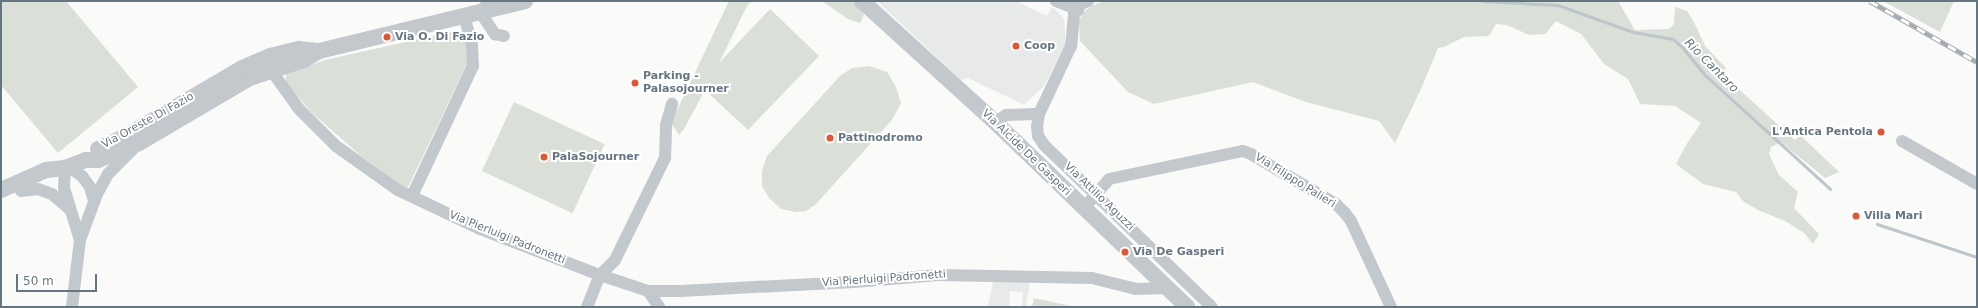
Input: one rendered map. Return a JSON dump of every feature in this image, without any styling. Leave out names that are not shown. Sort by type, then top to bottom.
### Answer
[{"type":"street","name":"Via Oreste Di Fazio","points":[[86,160],[98,160],[139,142],[250,78],[304,60],[319,51],[464,16],[485,6],[525,1]]},
{"type":"street","name":"Via Alcide De Gasperi","points":[[862,1],[995,122],[1177,298]]},
{"type":"street","points":[[1056,1],[1078,10]]},
{"type":"street","points":[[995,122],[1006,115],[1039,114],[1070,46],[1074,14],[1081,4],[1088,1]]},
{"type":"street","points":[[485,6],[495,34],[504,36]]},
{"type":"street","points":[[412,196],[473,66],[472,45],[464,16]]},
{"type":"street","name":"Via Oreste Di Fazio","points":[[86,160],[92,152],[130,134],[242,68],[270,56],[300,49],[319,51]]},
{"type":"street","name":"Via Pierluigi Padronetti","points":[[271,70],[299,109],[336,146],[398,190],[480,229],[600,275],[648,291],[680,291],[846,282],[939,274],[1092,278],[1177,298],[1208,307]]},
{"type":"street","points":[[587,307],[600,275],[615,260],[665,158],[666,125],[672,104]]},
{"type":"street","name":"Via Attilio Aguzzi","points":[[1039,114],[1037,126],[1038,136],[1044,145],[1096,193],[1212,307]]},
{"type":"street","points":[[1902,141],[1977,184]]},
{"type":"street","points":[[72,307],[80,240],[94,201],[108,174],[139,142]]},
{"type":"street","name":"Via Filippo Palieri","points":[[1084,208],[1109,178],[1243,151],[1252,154],[1336,204],[1345,213],[1351,221],[1391,307]]},
{"type":"street","points":[[1,190],[46,170],[67,167],[86,160]]},
{"type":"street","points":[[67,167],[82,176],[90,187],[94,201]]},
{"type":"street","points":[[1,200],[51,179],[67,167]]},
{"type":"street","points":[[67,167],[64,188],[80,240]]},
{"type":"street","points":[[21,191],[38,190],[52,194],[59,198],[70,211]]},
{"type":"street","points":[[648,291],[659,307]]},
{"type":"shaded area","points":[[1,1],[66,1],[138,87],[58,153],[1,85]]},
{"type":"shaded area","points":[[729,1],[751,1],[746,8],[719,63],[770,9],[819,56],[748,130],[705,90],[684,129],[679,135],[671,123]]},
{"type":"shaded area","points":[[822,1],[852,1],[860,7],[864,15],[860,23],[848,19]]},
{"type":"shaded area","points":[[877,1],[1016,1],[1047,16],[1052,7],[1064,18],[1066,43],[1044,86],[1024,105],[968,78],[961,80]]},
{"type":"shaded area","points":[[1104,1],[1618,1],[1635,30],[1669,29],[1674,24],[1675,7],[1687,11],[1705,46],[1726,68],[1723,75],[1795,140],[1800,135],[1839,172],[1825,178],[1781,142],[1771,147],[1769,154],[1779,175],[1798,192],[1794,208],[1819,234],[1813,244],[1804,233],[1785,221],[1758,210],[1744,202],[1736,192],[1703,184],[1676,164],[1686,145],[1701,123],[1675,106],[1640,104],[1628,79],[1604,64],[1581,34],[1556,21],[1545,34],[1529,35],[1507,25],[1496,24],[1489,36],[1464,37],[1444,47],[1438,48],[1421,89],[1395,143],[1379,121],[1306,102],[1253,82],[1154,104],[1128,92],[1080,41],[1079,21],[1082,14],[1091,6]]},
{"type":"shaded area","points":[[1883,1],[1954,1],[1940,32]]},
{"type":"shaded area","points":[[459,30],[466,43],[467,64],[408,187],[400,185],[360,155],[310,111],[286,82],[286,74],[325,60]]},
{"type":"shaded area","name":"Pattinodromo","points":[[869,66],[887,72],[896,87],[901,103],[892,120],[815,205],[806,211],[796,212],[781,209],[769,198],[762,186],[762,171],[767,156],[840,76],[852,68]]},
{"type":"shaded area","name":"PalaSojourner","points":[[514,102],[605,144],[573,213],[482,171]]},
{"type":"shaded area","points":[[993,281],[1030,281],[1026,307],[1022,307],[1023,292],[1010,291],[1009,307],[988,307]]},
{"type":"shaded area","points":[[1034,298],[1075,307],[1032,307]]},
{"type":"waterway","name":"Rio Cantaro","points":[[1482,1],[1558,5],[1633,32],[1673,39],[1683,48],[1706,76],[1830,189]]},
{"type":"waterway","name":"Rio Cantaro","points":[[1877,224],[1977,257]]},
{"type":"railway","points":[[1870,1],[1977,62]]},
{"type":"place","name":"Via O. Di Fazio","points":[[387,37]]},
{"type":"place","name":"Coop","points":[[1016,46]]},
{"type":"place","name":"Parking - Palasojourner","points":[[635,83]]},
{"type":"place","name":"L'Antica Pentola","points":[[1881,132]]},
{"type":"place","name":"Pattinodromo","points":[[830,138]]},
{"type":"place","name":"PalaSojourner","points":[[544,157]]},
{"type":"place","name":"Villa Mari","points":[[1856,216]]},
{"type":"place","name":"Via De Gasperi","points":[[1125,252]]}]
